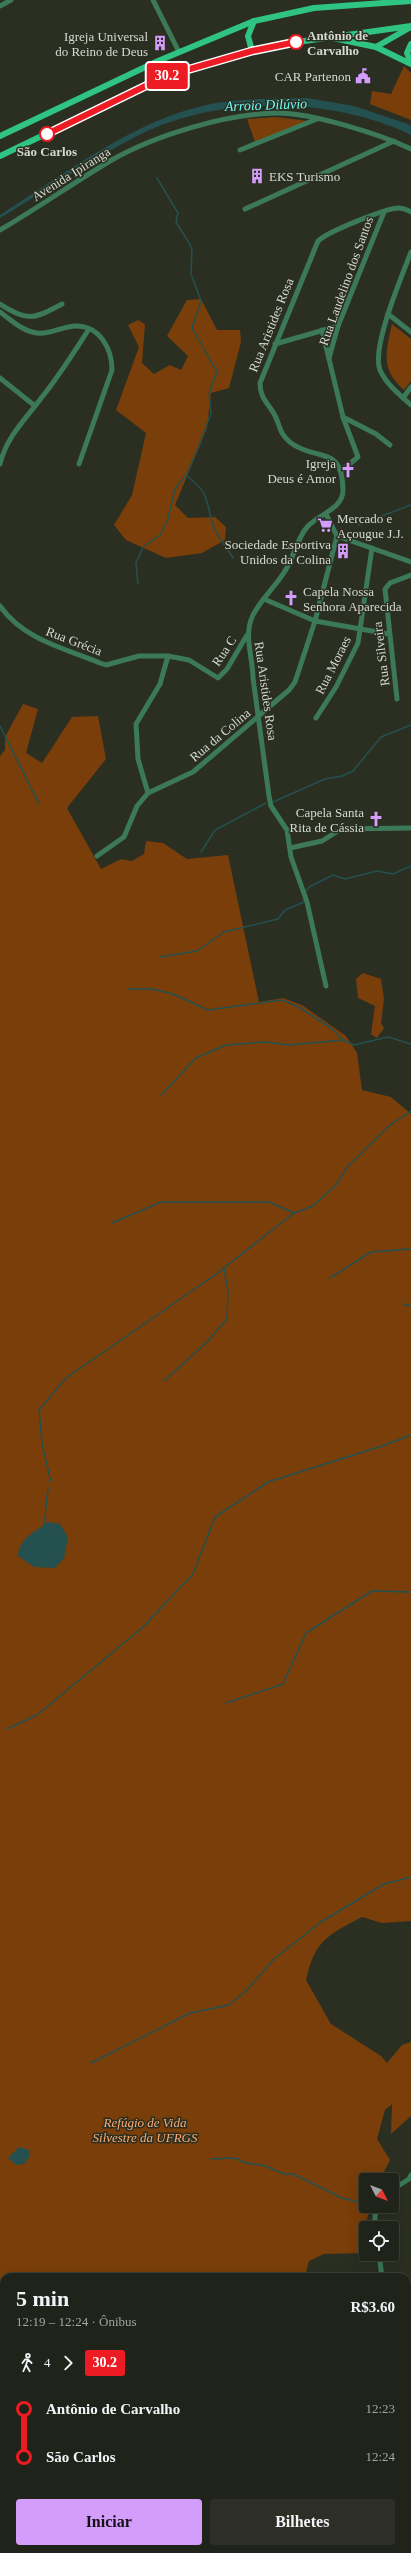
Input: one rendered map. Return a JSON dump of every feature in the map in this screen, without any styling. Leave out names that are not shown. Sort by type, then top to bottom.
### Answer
[{"type":"main road","points":[[0,136],[179,52],[254,20],[314,8],[410,2]]},
{"type":"main road","points":[[252,51],[248,36],[254,20]]},
{"type":"main road","points":[[0,156],[166,76],[252,51],[327,37],[411,26]]},
{"type":"main road","points":[[376,47],[411,26]]},
{"type":"main road","points":[[327,37],[376,47],[411,63]]},
{"type":"main road","points":[[411,44],[407,53],[411,63]]},
{"type":"street","points":[[0,6],[11,0]]},
{"type":"street","points":[[153,0],[179,52]]},
{"type":"street","name":"Avenida Ipiranga","points":[[0,230],[48,203],[111,161],[176,132],[245,116],[278,113],[317,119],[394,141],[411,149]]},
{"type":"street","points":[[240,150],[317,119]]},
{"type":"street","points":[[245,209],[394,141]]},
{"type":"street","name":"Rua Aristides Rosa","points":[[326,986],[307,902],[290,848],[287,830],[271,806],[268,796],[253,661],[247,635],[252,615],[286,570],[300,537],[310,524],[326,514],[338,503],[343,492],[341,471],[337,462],[328,456],[292,444],[278,430],[274,413],[260,395],[262,374],[318,240],[327,234],[384,212],[400,208],[411,212]]},
{"type":"street","name":"Rua Laudelino dos Santos","points":[[330,358],[338,326],[384,212]]},
{"type":"street","points":[[411,252],[388,314],[379,356],[379,367],[388,381],[411,405]]},
{"type":"street","points":[[0,304],[16,314],[38,317],[62,304]]},
{"type":"street","points":[[0,312],[22,329],[36,333],[51,333],[76,326],[89,329],[107,343],[112,358],[112,370],[79,464]]},
{"type":"street","points":[[388,314],[411,332]]},
{"type":"street","points":[[275,344],[338,326]]},
{"type":"street","points":[[0,464],[2,455],[16,428],[35,406],[89,329]]},
{"type":"street","name":"Rua Laudelino dos Santos","points":[[322,330],[330,358],[343,417],[358,457],[341,471]]},
{"type":"street","points":[[0,378],[35,406]]},
{"type":"street","points":[[403,398],[411,387]]},
{"type":"street","points":[[343,417],[376,434],[390,445]]},
{"type":"street","points":[[326,514],[337,536],[411,562]]},
{"type":"street","name":"Rua da Colina","points":[[97,856],[124,837],[137,806],[148,793],[193,772],[289,690],[295,682],[315,621],[337,536]]},
{"type":"street","name":"Rua Moraes","points":[[316,718],[336,687],[358,643],[362,629],[372,548]]},
{"type":"street","name":"Rua Silveira","points":[[397,699],[385,589],[390,583],[411,575]]},
{"type":"street","points":[[264,599],[315,621],[389,634]]},
{"type":"street","name":"Rua Grécia","points":[[0,606],[9,619],[29,634],[106,665],[138,656],[168,656],[189,660],[218,678]]},
{"type":"street","name":"Rua C","points":[[218,678],[227,669],[247,635]]},
{"type":"street","points":[[148,793],[138,759],[136,724],[160,684],[168,656]]},
{"type":"street","points":[[290,848],[322,841],[341,830],[411,828]]},
{"type":"street","points":[[399,2184],[411,2175]]},
{"type":"street","points":[[380,2261],[381,2273]]},
{"type":"green space","points":[[404,66],[411,73],[411,120],[370,104],[372,91],[391,94]]},
{"type":"green space","points":[[276,117],[308,121],[255,142],[247,119]]},
{"type":"green space","points":[[201,299],[217,330],[240,330],[241,342],[229,388],[211,393],[207,428],[175,505],[188,518],[215,517],[226,527],[225,540],[202,553],[166,558],[126,540],[114,525],[132,495],[146,433],[116,410],[139,347],[128,325],[138,320],[145,324],[142,363],[154,374],[170,365],[181,370],[188,356],[167,336],[187,300]]},
{"type":"green space","points":[[392,324],[411,339],[411,381],[404,390],[391,375],[388,367],[387,352]]},
{"type":"green space","name":"Refúgio de Vida Silvestre da UFRGS","points":[[23,704],[38,709],[26,753],[42,763],[72,717],[98,716],[106,759],[67,808],[101,869],[121,859],[132,861],[144,854],[146,841],[163,843],[187,859],[228,855],[259,1002],[283,998],[302,1005],[346,1036],[357,1053],[362,1090],[391,1097],[411,1114],[411,1921],[382,1923],[362,1917],[340,1929],[325,1940],[319,1947],[314,1956],[306,1980],[331,2024],[381,2056],[387,2063],[402,2045],[411,2042],[411,2116],[391,2134],[392,2104],[385,2110],[377,2139],[390,2160],[384,2173],[359,2173],[359,2213],[369,2213],[366,2221],[359,2221],[359,2253],[324,2254],[309,2261],[306,2273],[0,2273],[0,756],[5,750],[5,737]]},
{"type":"green space","points":[[363,973],[381,979],[384,999],[381,1023],[384,1028],[377,1038],[371,1034],[375,1006],[358,998],[356,979]]},
{"type":"water","name":"Arroio Dilúvio","points":[[307,98],[354,106],[405,123],[411,126],[411,135],[379,122],[345,113],[309,107],[273,106],[237,108],[201,113],[167,123],[135,137],[84,166],[0,218],[0,215],[110,144],[170,116],[200,106],[232,101]]},
{"type":"water","points":[[48,1522],[60,1524],[68,1537],[64,1558],[55,1568],[34,1567],[18,1556],[19,1550],[21,1544],[28,1536]]},
{"type":"water","points":[[19,2147],[29,2150],[30,2156],[24,2164],[16,2165],[8,2158]]},
{"type":"waterway","points":[[138,584],[136,563],[143,547],[160,535],[167,522],[175,489],[186,475],[199,446],[211,413],[209,393],[217,372],[192,328],[201,301],[191,274],[192,248],[176,222],[178,213],[157,178]]},
{"type":"waterway","points":[[186,475],[194,481],[206,497],[213,525],[233,558]]},
{"type":"waterway","points":[[358,525],[411,505]]},
{"type":"waterway","points":[[273,802],[325,779],[342,776],[353,771],[381,737],[411,725]]},
{"type":"waterway","points":[[0,726],[39,804]]},
{"type":"waterway","points":[[201,852],[215,830],[266,803]]},
{"type":"waterway","points":[[305,892],[309,887],[333,875],[345,879],[377,871],[393,874],[411,866]]},
{"type":"waterway","points":[[160,957],[197,951],[224,932],[278,919],[285,910],[304,902],[304,900]]},
{"type":"waterway","points":[[128,989],[152,989],[173,994],[208,1010],[282,1000],[299,1007],[331,1028],[343,1040],[354,1045],[388,1037],[411,1044]]},
{"type":"waterway","points":[[161,1095],[196,1058],[226,1045],[265,1042],[289,1045],[343,1040]]},
{"type":"waterway","points":[[51,1482],[42,1444],[39,1410],[66,1378],[215,1275],[294,1213],[313,1206],[336,1185],[348,1166],[390,1125],[411,1111]]},
{"type":"waterway","points":[[112,1223],[161,1202],[269,1202],[294,1213]]},
{"type":"waterway","points":[[330,1278],[371,1252],[411,1249]]},
{"type":"waterway","points":[[164,1381],[206,1343],[227,1319],[228,1291],[224,1268]]},
{"type":"waterway","points":[[403,1304],[411,1306]]},
{"type":"waterway","points":[[7,1729],[37,1715],[142,1628],[193,1574],[215,1517],[268,1482],[382,1446],[411,1435]]},
{"type":"waterway","points":[[44,1527],[48,1488]]},
{"type":"waterway","points":[[226,1703],[283,1684],[306,1633],[372,1591],[411,1592]]},
{"type":"waterway","points":[[91,2063],[190,2013],[229,2005],[246,1991],[275,1958],[321,1922],[384,1884],[411,1877]]},
{"type":"waterway","points":[[211,2159],[234,2158],[246,2163],[263,2165],[284,2174],[293,2174],[342,2198],[359,2202]]},
{"type":"bus line","name":"30.2","points":[[47,134],[166,76],[252,51],[296,42]]},
{"type":"place","name":"Antônio de Carvalho","points":[[296,42]]},
{"type":"place","name":"Igreja Universal do Reino de Deus","points":[[160,43]]},
{"type":"place","name":"CAR Partenon","points":[[363,76]]},
{"type":"place","name":"São Carlos","points":[[47,134]]},
{"type":"place","name":"EKS Turismo","points":[[257,176]]},
{"type":"place","name":"Igreja Deus é Amor","points":[[348,470]]},
{"type":"place","name":"Mercado e Açougue J.J.","points":[[325,525]]},
{"type":"place","name":"Sociedade Esportiva Unidos da Colina","points":[[343,551]]},
{"type":"place","name":"Capela Nossa Senhora Aparecida","points":[[291,598]]},
{"type":"place","name":"Capela Santa Rita de Cássia","points":[[376,819]]}]
